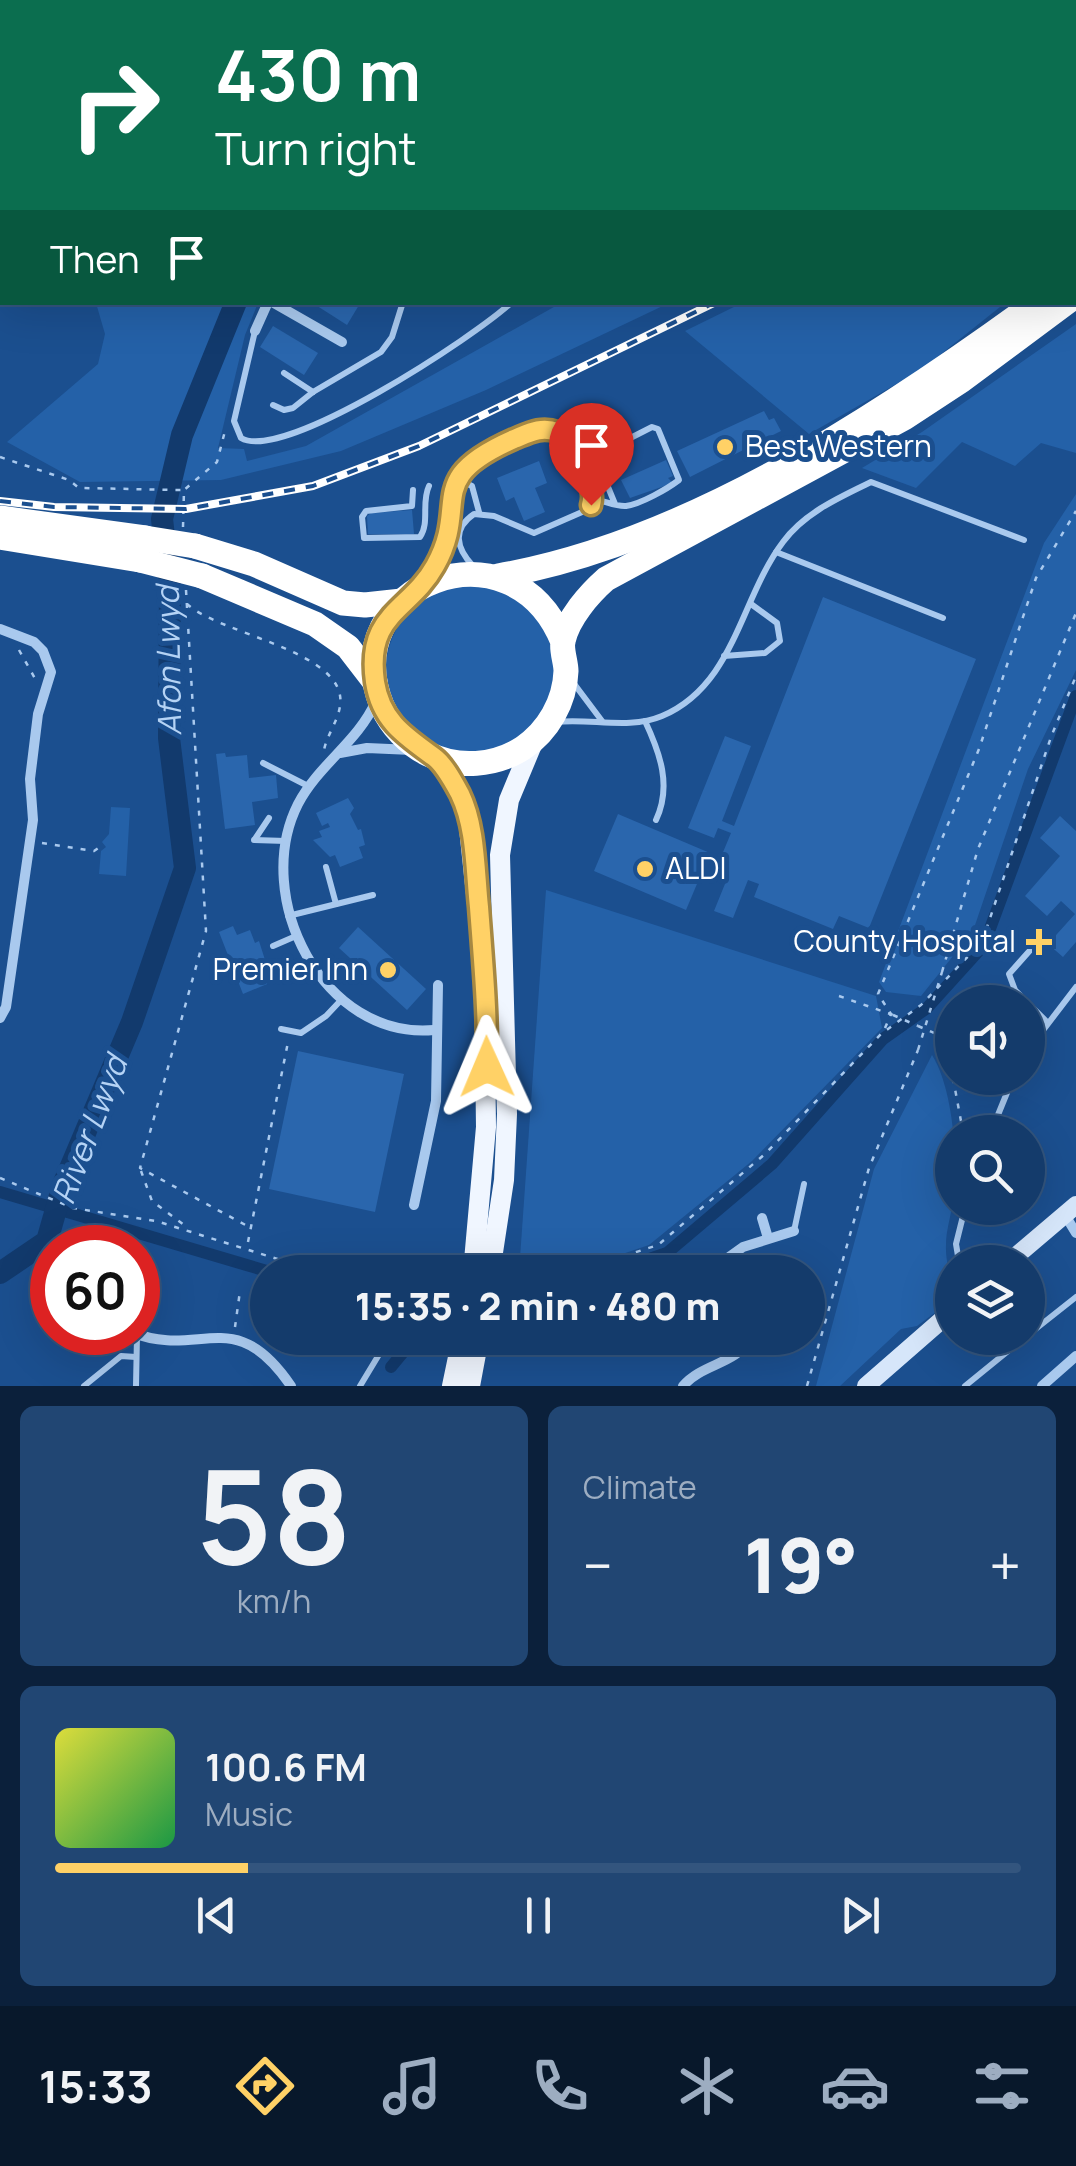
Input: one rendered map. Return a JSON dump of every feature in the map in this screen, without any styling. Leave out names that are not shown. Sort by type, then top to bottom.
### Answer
[{"type":"highway","points":[[0,537],[142,549],[189,538],[344,603],[366,605],[411,594],[455,574],[490,575],[603,552],[709,504],[892,402],[1034,305]]},
{"type":"highway","points":[[562,642],[579,609],[606,579],[904,418],[1063,305]]},
{"type":"highway","points":[[0,518],[142,549],[194,581],[315,624],[348,647],[377,689],[394,727],[428,754],[452,762],[504,758],[542,731],[560,702],[566,672],[562,642],[545,608],[516,584],[490,575]]},
{"type":"highway","points":[[377,689],[377,644],[386,621],[411,594]]},
{"type":"main road","points":[[493,1255],[504,1180],[506,1114],[500,855],[508,800],[542,731]]},
{"type":"main road","points":[[428,754],[459,792],[468,819],[484,970],[486,1128],[474,1255]]},
{"type":"main road","points":[[465,1355],[470,1386]]},
{"type":"main road","points":[[452,1386],[470,1355]]},
{"type":"street","points":[[256,331],[269,305]]},
{"type":"street","points":[[275,305],[342,342]]},
{"type":"street","points":[[0,629],[34,642],[43,651],[51,672],[43,697],[30,779],[34,820],[6,1007],[0,1018]]},
{"type":"street","points":[[377,689],[366,724],[320,771],[297,806],[287,841],[284,900],[296,936],[315,970],[344,998],[363,1012],[391,1024],[417,1032],[434,1030]]},
{"type":"street","points":[[338,753],[367,748],[428,754]]},
{"type":"street","points":[[0,924],[16,926]]},
{"type":"street","points":[[414,1205],[436,1102],[434,1030],[438,986]]},
{"type":"street","points":[[1030,1245],[1071,1210],[1076,1232]]},
{"type":"street","points":[[762,1218],[768,1238]]},
{"type":"street","points":[[734,1255],[768,1238],[794,1231]]},
{"type":"street","points":[[866,1386],[935,1326]]},
{"type":"street","points":[[160,1341],[244,1339],[278,1367],[290,1386]]},
{"type":"street","points":[[683,1386],[700,1371],[736,1355]]},
{"type":"street","points":[[1042,1386],[1076,1356]]},
{"type":"lane","points":[[274,405],[284,410],[293,408],[381,352],[392,338],[401,305]]},
{"type":"lane","points":[[256,331],[234,420],[241,438],[264,443],[312,429],[454,346],[508,305]]},
{"type":"lane","points":[[284,372],[313,392]]},
{"type":"lane","points":[[593,499],[614,504],[626,506],[679,480],[658,430],[652,426],[601,453],[601,470],[614,504]]},
{"type":"lane","points":[[411,594],[442,552],[457,479],[490,450],[534,430],[552,430],[570,443],[593,499]]},
{"type":"lane","points":[[457,479],[472,486],[479,512]]},
{"type":"lane","points":[[542,731],[602,721],[646,720],[663,716],[696,696],[724,656],[776,552],[794,528],[821,508],[871,482],[1024,540]]},
{"type":"lane","points":[[413,490],[412,506],[366,511],[362,517],[364,538],[420,537],[425,529],[424,501],[430,486]]},
{"type":"lane","points":[[479,512],[534,533],[585,512],[593,499]]},
{"type":"lane","points":[[479,512],[465,521],[458,539],[466,559],[490,575]]},
{"type":"lane","points":[[776,552],[944,618]]},
{"type":"lane","points":[[724,656],[765,653],[780,641],[777,623],[750,604]]},
{"type":"lane","points":[[566,672],[602,721]]},
{"type":"lane","points":[[646,720],[662,761],[665,784],[656,820]]},
{"type":"lane","points":[[262,763],[309,787]]},
{"type":"lane","points":[[268,818],[254,840],[287,841]]},
{"type":"lane","points":[[326,867],[336,904]]},
{"type":"lane","points":[[288,916],[373,895]]},
{"type":"lane","points":[[273,946],[296,936]]},
{"type":"lane","points":[[1033,947],[1008,974],[1016,990],[1047,1022]]},
{"type":"lane","points":[[1045,1025],[1076,988]]},
{"type":"lane","points":[[281,1029],[300,1032],[326,1016],[344,998]]},
{"type":"lane","points":[[794,1231],[804,1184]]},
{"type":"lane","points":[[1045,1321],[1076,1297]]},
{"type":"lane","points":[[360,1386],[379,1355]]},
{"type":"lane","points":[[965,1386],[1003,1355]]},
{"type":"lane","points":[[84,1386],[121,1356],[136,1357],[136,1386]]},
{"type":"path","points":[[0,457],[69,480],[79,488],[183,490],[218,462],[226,426]]},
{"type":"path","points":[[183,490],[189,538]]},
{"type":"path","points":[[892,1014],[878,994],[979,748],[1036,578],[1076,511]]},
{"type":"path","points":[[194,581],[186,604],[206,932],[140,1168],[152,1200],[194,1232]]},
{"type":"path","points":[[186,604],[201,618],[297,652],[321,667],[340,691],[340,708],[326,738],[320,771]]},
{"type":"path","points":[[807,1386],[868,1168],[918,1050],[978,848],[1076,612]]},
{"type":"path","points":[[11,641],[32,669],[43,697]]},
{"type":"path","points":[[625,1255],[658,1244],[766,1154],[884,1031],[921,1005],[982,942],[1051,737],[1076,676]]},
{"type":"path","points":[[30,841],[94,851],[104,845]]},
{"type":"path","points":[[839,996],[935,1033]]},
{"type":"path","points":[[884,1031],[892,1014]]},
{"type":"path","points":[[248,1242],[291,1033]]},
{"type":"path","points":[[140,1168],[251,1228]]},
{"type":"path","points":[[0,1176],[33,1193],[82,1208],[156,1221],[266,1255]]},
{"type":"path","points":[[233,1339],[240,1291]]},
{"type":"shaded area","points":[[97,305],[257,305],[245,335],[218,448],[244,449],[247,461],[306,446],[557,305],[665,305],[486,390],[341,451],[221,480],[80,482],[7,442],[98,364],[105,334]]},
{"type":"shaded area","points":[[738,305],[1002,305],[921,370],[809,434],[685,331]]},
{"type":"shaded area","points":[[1076,324],[1076,453],[1041,443],[1015,466],[962,442],[916,488],[862,468],[922,432]]},
{"type":"shaded area","points":[[1076,494],[1076,670],[1028,769],[973,931],[921,996],[886,992],[879,982],[1044,543]]},
{"type":"shaded area","points":[[470,586],[502,592],[529,611],[548,638],[554,670],[548,702],[529,729],[502,748],[470,754],[438,748],[411,729],[392,702],[386,670],[392,638],[411,611],[438,592]]},
{"type":"shaded area","points":[[111,807],[130,808],[126,876],[99,874]]},
{"type":"shaded area","points":[[546,890],[876,996],[882,1028],[752,1161],[649,1245],[619,1255],[520,1255]]},
{"type":"shaded area","points":[[932,1055],[935,1095],[947,1095],[951,1115],[935,1115],[935,1225],[949,1225],[946,1245],[935,1245],[935,1313],[917,1326],[901,1329],[840,1386],[816,1386],[825,1355],[874,1169]]},
{"type":"building","points":[[316,305],[359,305],[347,325]]},
{"type":"building","points":[[273,326],[318,353],[304,375],[260,347]]},
{"type":"building","points":[[764,411],[769,420],[774,418],[781,431],[690,477],[677,451]]},
{"type":"building","points":[[666,460],[673,476],[668,478],[673,483],[630,498],[621,480]]},
{"type":"building","points":[[539,461],[547,483],[535,488],[545,512],[524,521],[514,497],[506,501],[497,478]]},
{"type":"building","points":[[412,510],[414,534],[368,534],[367,516],[371,513]]},
{"type":"building","points":[[823,597],[976,659],[869,928],[839,916],[833,929],[754,897],[759,884],[748,880],[733,918],[714,911],[729,874],[716,869],[731,833],[718,828],[714,838],[688,828],[725,736],[751,746],[722,821],[734,826]]},
{"type":"building","points":[[225,753],[226,757],[247,755],[249,778],[276,775],[278,798],[252,802],[255,825],[225,829],[216,754]]},
{"type":"building","points":[[348,798],[354,808],[350,814],[358,830],[361,829],[365,845],[359,847],[363,858],[340,867],[335,855],[330,857],[313,840],[322,837],[319,831],[330,827],[328,823],[322,826],[316,813]]},
{"type":"building","points":[[618,814],[710,853],[686,910],[594,871]]},
{"type":"building","points":[[1060,816],[1076,831],[1076,942],[1063,957],[1048,944],[1075,914],[1061,901],[1047,916],[1025,896],[1060,856],[1040,838]]},
{"type":"building","points":[[233,926],[237,935],[250,930],[255,943],[259,941],[272,982],[243,994],[219,932]]},
{"type":"building","points":[[358,927],[426,989],[407,1010],[339,948]]},
{"type":"building","points":[[298,1051],[404,1074],[375,1212],[269,1189]]},
{"type":"waterway","name":"Afon Lwyd","points":[[0,1273],[47,1241],[63,1185],[132,1022],[185,868],[169,738],[170,588],[162,519],[182,435],[235,305]]},
{"type":"waterway","points":[[661,1255],[772,1164],[883,1039],[927,1008],[984,945],[1076,696]]},
{"type":"waterway","name":"River Lwyd","points":[[0,1192],[250,1266]]},
{"type":"waterway","points":[[391,1367],[401,1355]]},
{"type":"railway","points":[[0,501],[54,507],[186,509],[313,486],[419,446],[710,305]]},
{"type":"place","name":"Best Western","points":[[725,447]]},
{"type":"place","name":"ALDI","points":[[645,869]]},
{"type":"place","name":"County Hospital","points":[[1039,942]]},
{"type":"place","name":"Premier Inn","points":[[388,970]]},
{"type":"route","points":[[487,1067],[484,970],[468,819],[459,792],[435,757],[406,740],[384,712],[375,682],[377,644],[393,610],[432,571],[442,552],[454,484],[482,455],[534,430],[557,432],[572,448],[593,494],[591,505]]}]
